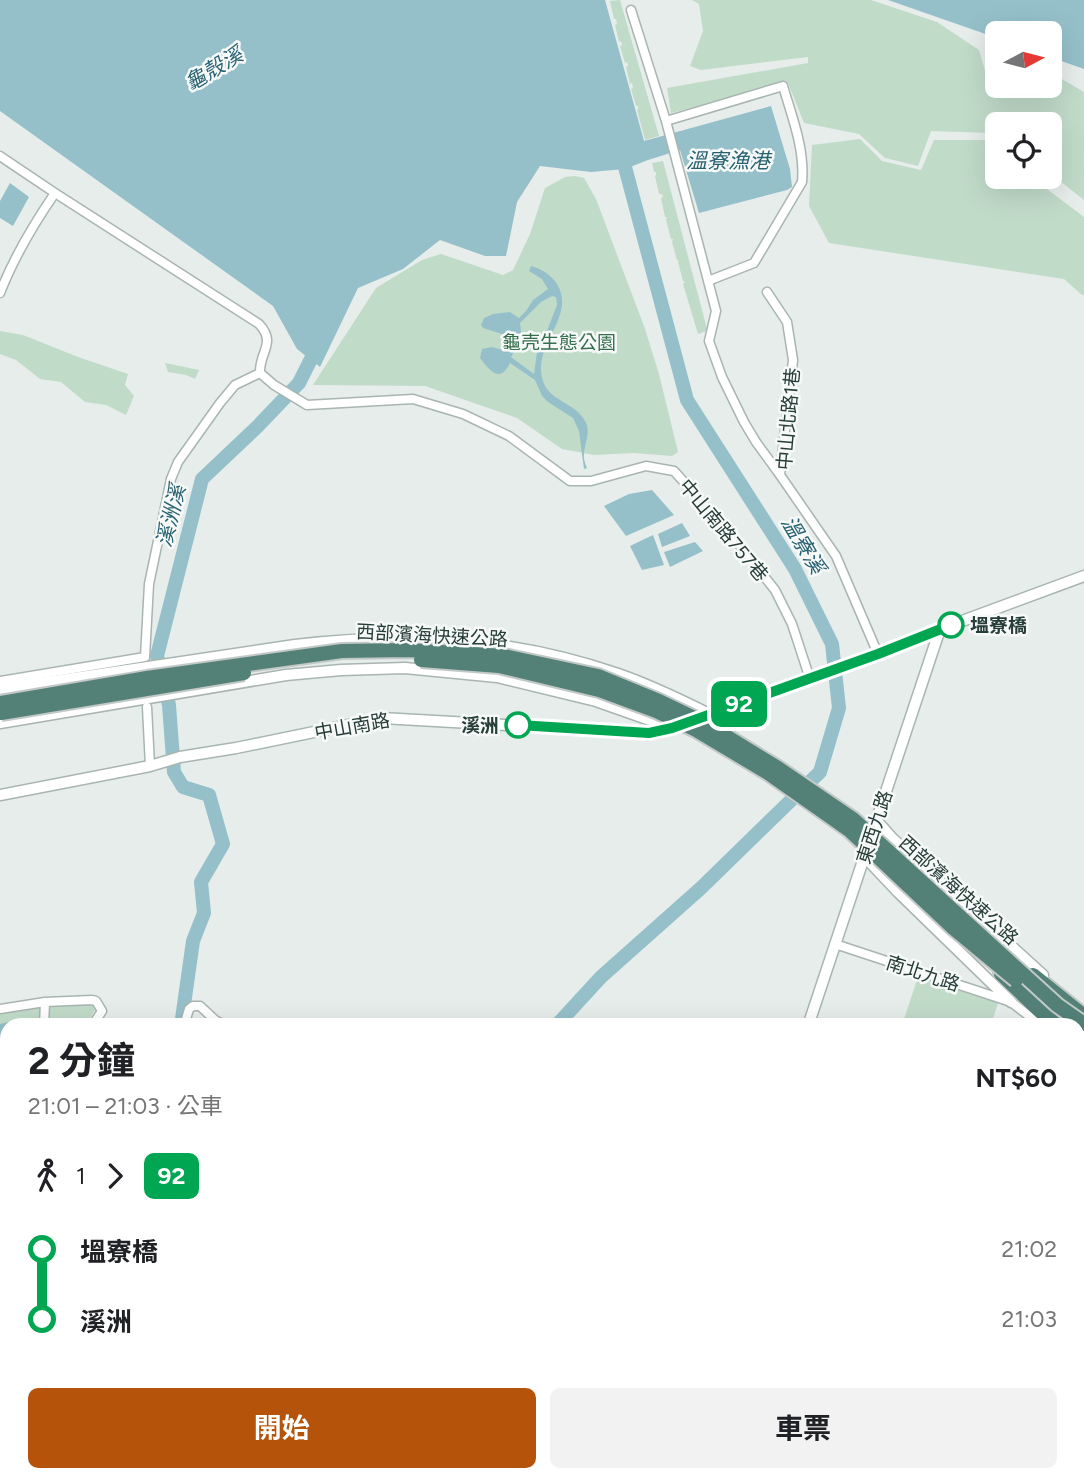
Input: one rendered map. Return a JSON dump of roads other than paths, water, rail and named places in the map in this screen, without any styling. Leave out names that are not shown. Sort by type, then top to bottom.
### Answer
[{"type":"highway","name":"西部濱海快速公路","points":[[0,712],[147,678],[342,651],[408,650],[504,656],[598,676],[703,722],[853,819],[959,925],[1062,1018]]},
{"type":"highway","name":"西部濱海快速公路","points":[[959,925],[1075,1018]]},
{"type":"highway","points":[[959,925],[1084,1016]]},
{"type":"highway","points":[[959,925],[1048,1018]]},
{"type":"street","points":[[631,10],[666,121],[716,311],[709,341],[722,377],[744,422],[780,475]]},
{"type":"street","points":[[666,121],[783,86],[801,151],[802,181],[754,263],[708,281]]},
{"type":"street","points":[[0,156],[259,324],[266,331],[268,340],[260,364],[260,373],[235,385],[178,462],[149,584],[145,657],[0,681]]},
{"type":"street","points":[[0,293],[9,268],[54,193]]},
{"type":"street","name":"中山北路1巷","points":[[767,292],[787,322],[793,360],[780,475],[836,556],[878,654]]},
{"type":"street","name":"中山南路757巷","points":[[260,373],[307,405],[413,399],[463,415],[509,436],[570,481],[591,481],[646,466],[674,471],[729,531],[775,590],[792,624],[810,679]]},
{"type":"street","name":"中山南路","points":[[150,766],[180,757],[382,718],[649,733],[711,715],[1084,576]]},
{"type":"street","name":"東西九路","points":[[811,1018],[940,629]]},
{"type":"street","points":[[0,689],[341,639],[397,637],[499,645],[572,660],[619,674],[673,695],[711,715]]},
{"type":"street","points":[[0,712],[148,702],[184,692],[286,675],[405,668],[497,677],[596,701],[672,728]]},
{"type":"street","points":[[0,795],[150,766],[148,702]]},
{"type":"street","points":[[876,820],[893,839],[1021,957],[1084,1009]]},
{"type":"street","points":[[865,857],[1011,1002]]},
{"type":"street","name":"南北九路","points":[[835,944],[1011,1002],[1032,1018]]},
{"type":"street","points":[[0,1009],[45,1002],[92,1000],[96,1001],[102,1011],[97,1018]]},
{"type":"street","points":[[44,1018],[45,1002]]},
{"type":"street","points":[[186,1018],[189,1009],[200,1006],[213,1018]]},
{"type":"water","points":[[0,0],[605,0],[644,141],[771,106],[790,169],[792,187],[699,213],[680,150],[625,169],[591,172],[540,166],[517,202],[506,256],[485,256],[440,240],[403,269],[358,288],[320,367],[297,349],[273,306],[0,111]]},
{"type":"water","points":[[888,0],[1084,0],[1084,69],[1062,61],[1062,21],[985,21],[985,34]]},
{"type":"water","points":[[10,183],[29,197],[13,226],[0,218],[0,201]]},
{"type":"water","points":[[531,266],[549,275],[562,296],[562,308],[547,343],[541,368],[546,388],[585,421],[587,435],[584,458],[587,468],[584,469],[579,431],[573,418],[548,402],[542,396],[535,380],[510,363],[503,373],[499,374],[491,371],[480,358],[482,349],[492,347],[503,350],[509,347],[510,342],[505,335],[483,328],[481,325],[484,318],[510,312],[519,318],[533,300],[548,289],[542,279],[529,271]],"holes":[[[552,296],[556,297],[557,305],[545,336],[538,345],[534,374],[511,357],[522,339],[520,323],[541,302]]]},
{"type":"water","points":[[652,490],[674,515],[626,536],[604,506],[629,494]]},
{"type":"water","points":[[682,523],[690,536],[662,547],[658,534]]},
{"type":"water","points":[[653,535],[664,565],[642,570],[630,546]]},
{"type":"water","points":[[695,542],[703,551],[670,567],[664,552]]},
{"type":"waterway","name":"溫寮溪","points":[[563,1018],[601,977],[701,888],[820,772],[839,708],[832,644],[795,569],[687,400],[621,152]]},
{"type":"waterway","name":"溪洲溪","points":[[182,1018],[193,941],[204,913],[201,882],[223,844],[209,795],[183,787],[174,772],[169,705],[157,656],[202,479],[299,383],[319,343]]},
{"type":"place","name":"塭寮橋","points":[[951,625]]},
{"type":"place","name":"溪洲","points":[[518,725]]},
{"type":"water label","name":"龜殼溪","points":[[214,69]]},
{"type":"water label","name":"溫寮漁港","points":[[728,161]]},
{"type":"park label","name":"龜壳生態公園","points":[[559,342]]}]
